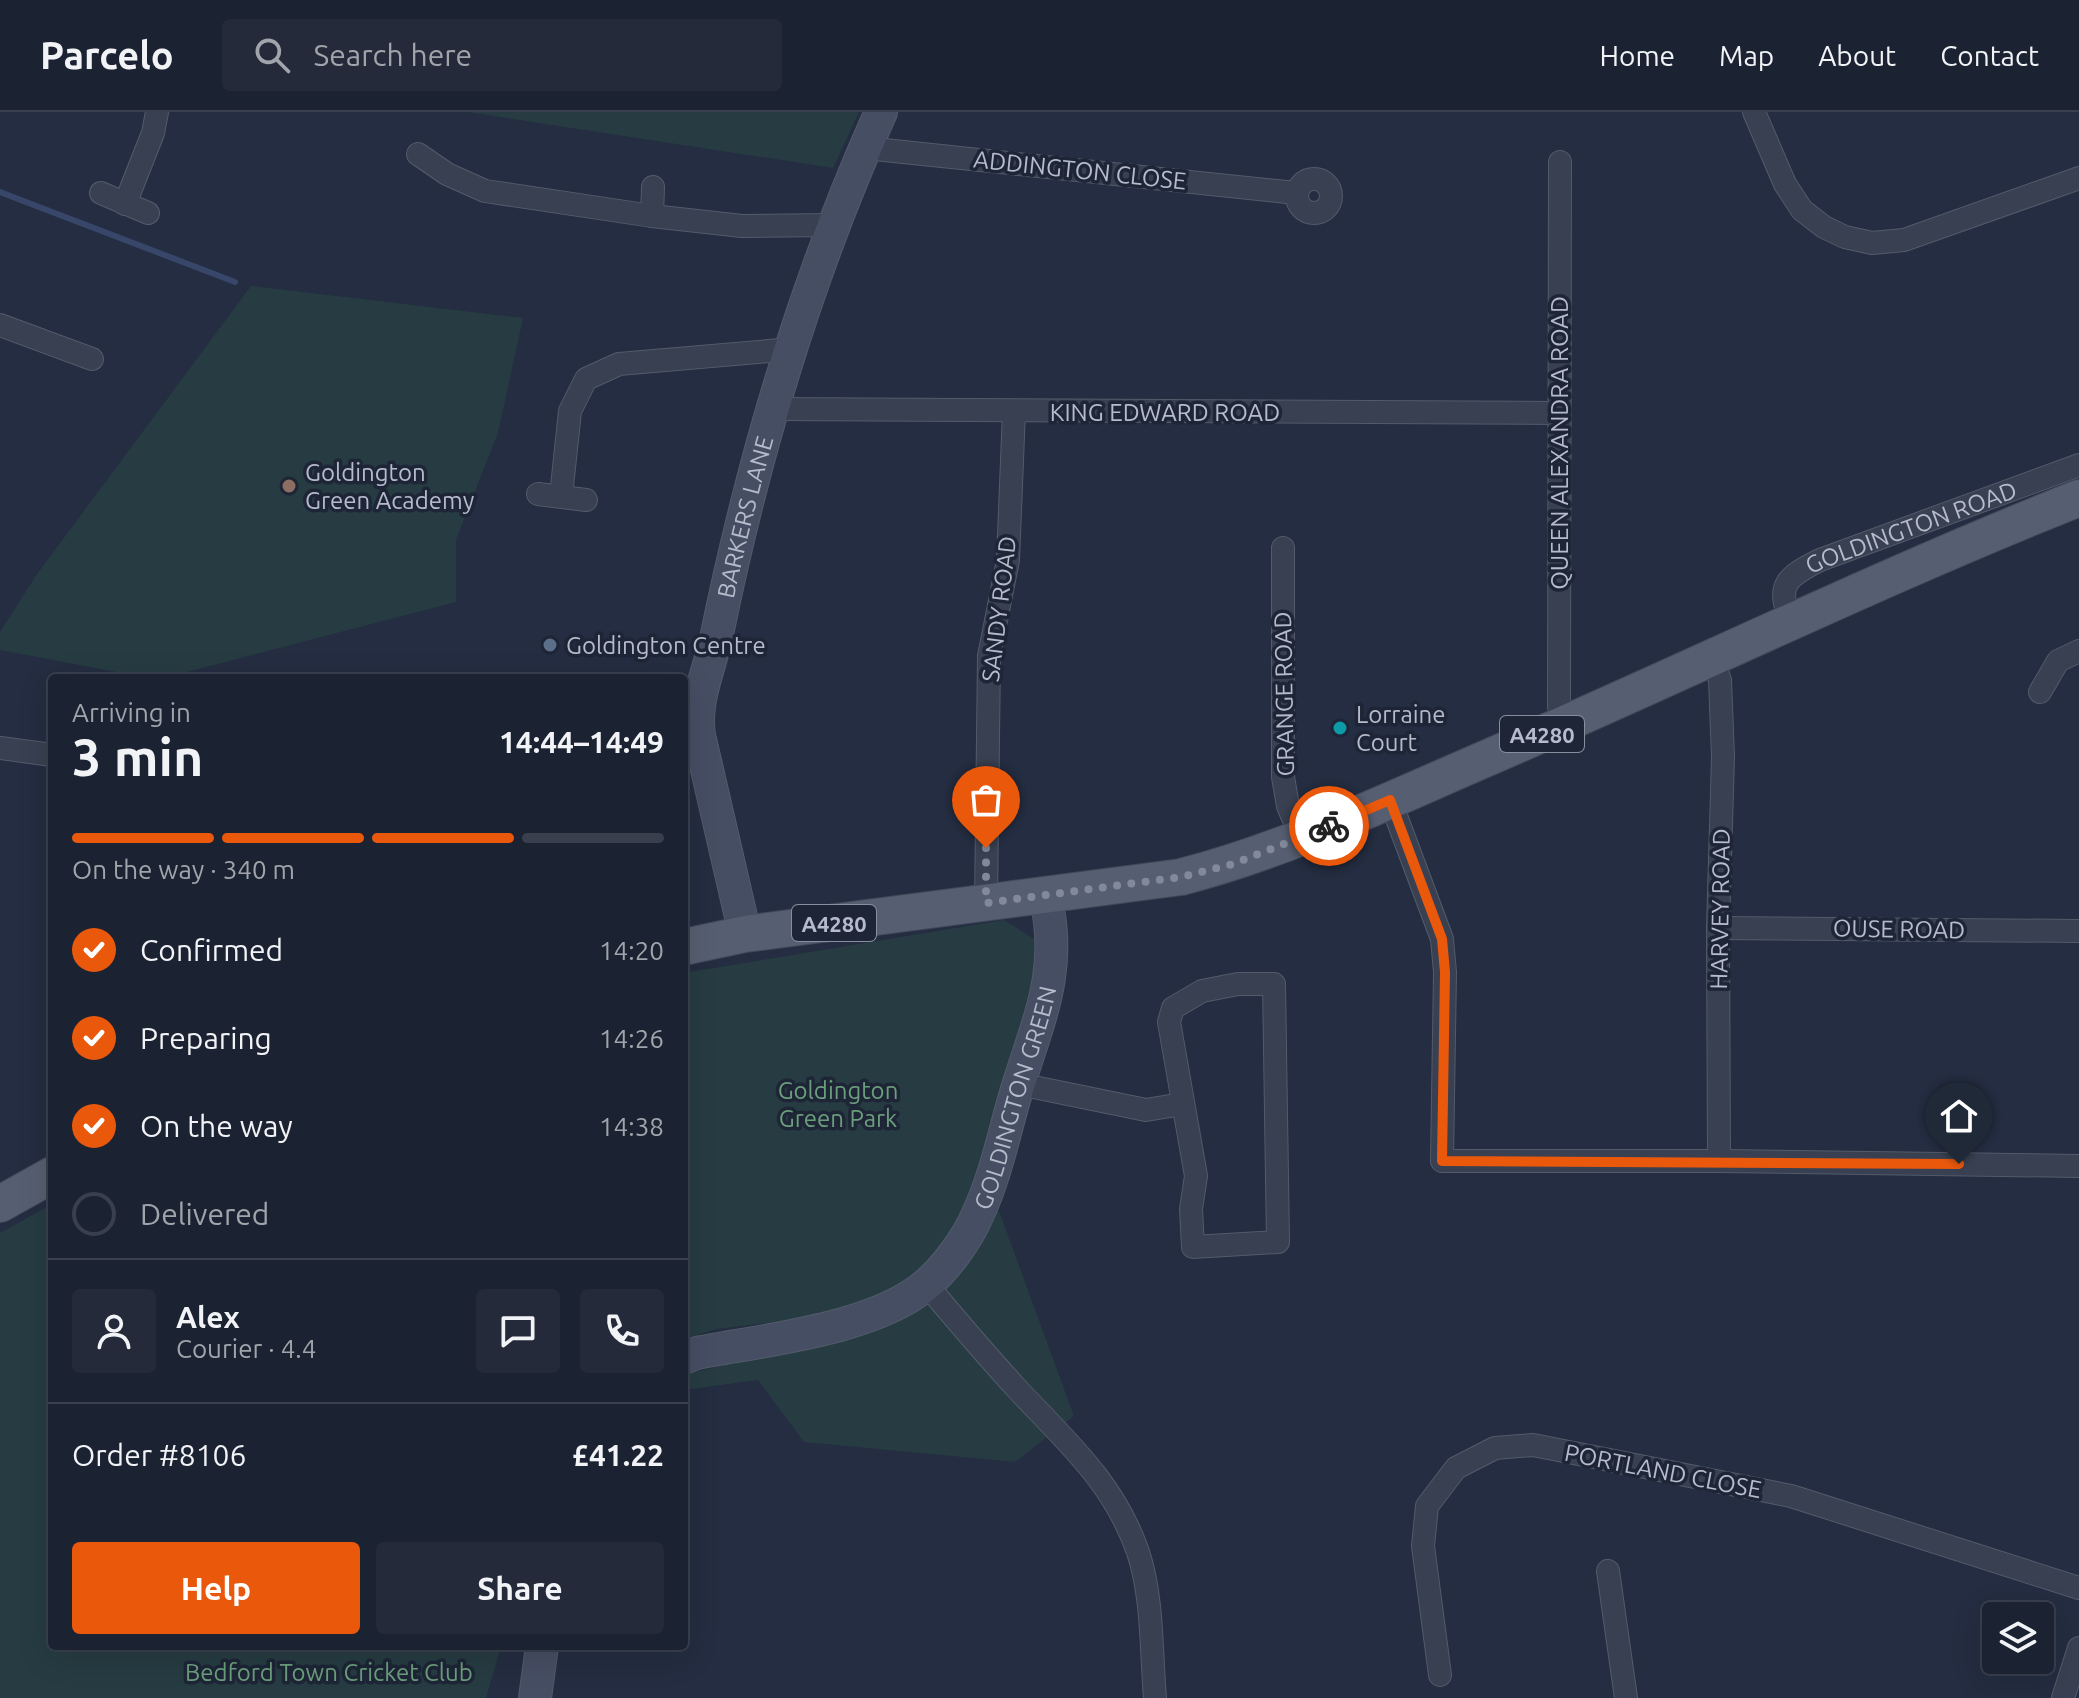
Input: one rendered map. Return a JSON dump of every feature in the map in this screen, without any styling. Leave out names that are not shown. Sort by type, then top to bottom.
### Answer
[{"type":"main road","name":"GOLDINGTON ROAD","points":[[688,946],[745,934],[1181,877],[1233,864],[1566,724],[1972,541],[2079,498]]},
{"type":"main road","points":[[0,1204],[48,1177]]},
{"type":"street","points":[[125,204],[153,133],[157,112]]},
{"type":"street","name":"BARKERS LANE","points":[[745,934],[696,720],[701,685],[715,641],[733,555],[772,409],[836,225],[881,112]]},
{"type":"street","points":[[1754,112],[1785,184],[1802,210],[1824,227],[1845,237],[1872,243],[1904,240],[2079,178]]},
{"type":"street","name":"ADDINGTON CLOSE","points":[[865,148],[1296,193]]},
{"type":"street","points":[[418,154],[447,174],[485,191],[742,226],[836,225]]},
{"type":"street","name":"QUEEN ALEXANDRA ROAD","points":[[1560,162],[1559,707],[1566,724]]},
{"type":"street","points":[[652,216],[653,187]]},
{"type":"street","points":[[101,193],[148,213]]},
{"type":"street","points":[[0,325],[92,359]]},
{"type":"street","points":[[561,496],[570,411],[586,379],[619,364],[792,349]]},
{"type":"street","name":"KING EDWARD ROAD","points":[[772,409],[1559,413]]},
{"type":"street","name":"SANDY ROAD","points":[[986,903],[989,656],[1008,560],[1014,411]]},
{"type":"street","name":"GOLDINGTON ROAD","points":[[1792,622],[1784,606],[1784,586],[1794,574],[1820,560],[2079,465]]},
{"type":"street","points":[[538,494],[586,500]]},
{"type":"street","name":"GRANGE ROAD","points":[[1283,548],[1283,777],[1288,806],[1301,837]]},
{"type":"street","points":[[2040,692],[2058,661],[2079,651]]},
{"type":"street","name":"HARVEY ROAD","points":[[1712,658],[1720,680],[1723,757],[1718,928],[1719,1161]]},
{"type":"street","points":[[0,748],[48,754]]},
{"type":"street","points":[[1390,800],[1442,939],[1445,972],[1442,1161],[2079,1166]]},
{"type":"street","name":"GOLDINGTON GREEN","points":[[688,1356],[845,1323],[887,1309],[927,1285],[953,1254],[977,1217],[1043,1012],[1051,969],[1052,924],[1045,895]]},
{"type":"street","name":"OUSE ROAD","points":[[1718,928],[2079,931]]},
{"type":"street","points":[[1238,984],[1274,984],[1278,1242],[1193,1247],[1191,1209],[1196,1176],[1182,1104],[1169,1022],[1173,1008],[1202,991],[1238,984]]},
{"type":"street","points":[[1019,1084],[1146,1110],[1182,1104]]},
{"type":"street","points":[[927,1285],[980,1349],[1100,1479],[1123,1513],[1139,1556],[1146,1596],[1155,1698]]},
{"type":"street","name":"PORTLAND CLOSE","points":[[1440,1675],[1423,1546],[1427,1506],[1456,1468],[1495,1448],[1533,1445],[1791,1496],[2079,1588]]},
{"type":"street","points":[[1608,1571],[1626,1698]]},
{"type":"street","points":[[2063,1698],[2079,1648]]},
{"type":"street","points":[[535,1698],[541,1650]]},
{"type":"green space","points":[[468,112],[859,112],[833,168]]},
{"type":"green space","name":"Goldington Green Academy","points":[[251,286],[523,318],[498,433],[456,540],[456,602],[179,674],[127,674],[0,650],[0,632],[37,574]]},
{"type":"green space","name":"Goldington Green Park","points":[[1004,920],[1034,939],[1036,961],[1011,1068],[965,1214],[923,1269],[876,1299],[824,1316],[717,1329],[688,1338],[688,972]]},
{"type":"green space","name":"Bedford Town Cricket Club","points":[[48,1206],[48,1650],[500,1650],[486,1698],[0,1698],[0,1233]]},
{"type":"green space","points":[[999,1211],[1074,1416],[1015,1462],[804,1442],[758,1380],[688,1389],[688,1374],[868,1328],[988,1212]]},
{"type":"waterway","points":[[0,192],[235,282]]},
{"type":"way so far","points":[[986,848],[986,903],[1181,877],[1233,864],[1329,826]]},
{"type":"place","name":"Goldington Green Academy","points":[[289,486]]},
{"type":"place","name":"Goldington Centre","points":[[550,645]]},
{"type":"place","name":"Lorraine Court","points":[[1340,728]]},
{"type":"route","points":[[1329,826],[1390,800],[1442,939],[1445,972],[1442,1161],[1959,1164]]}]
